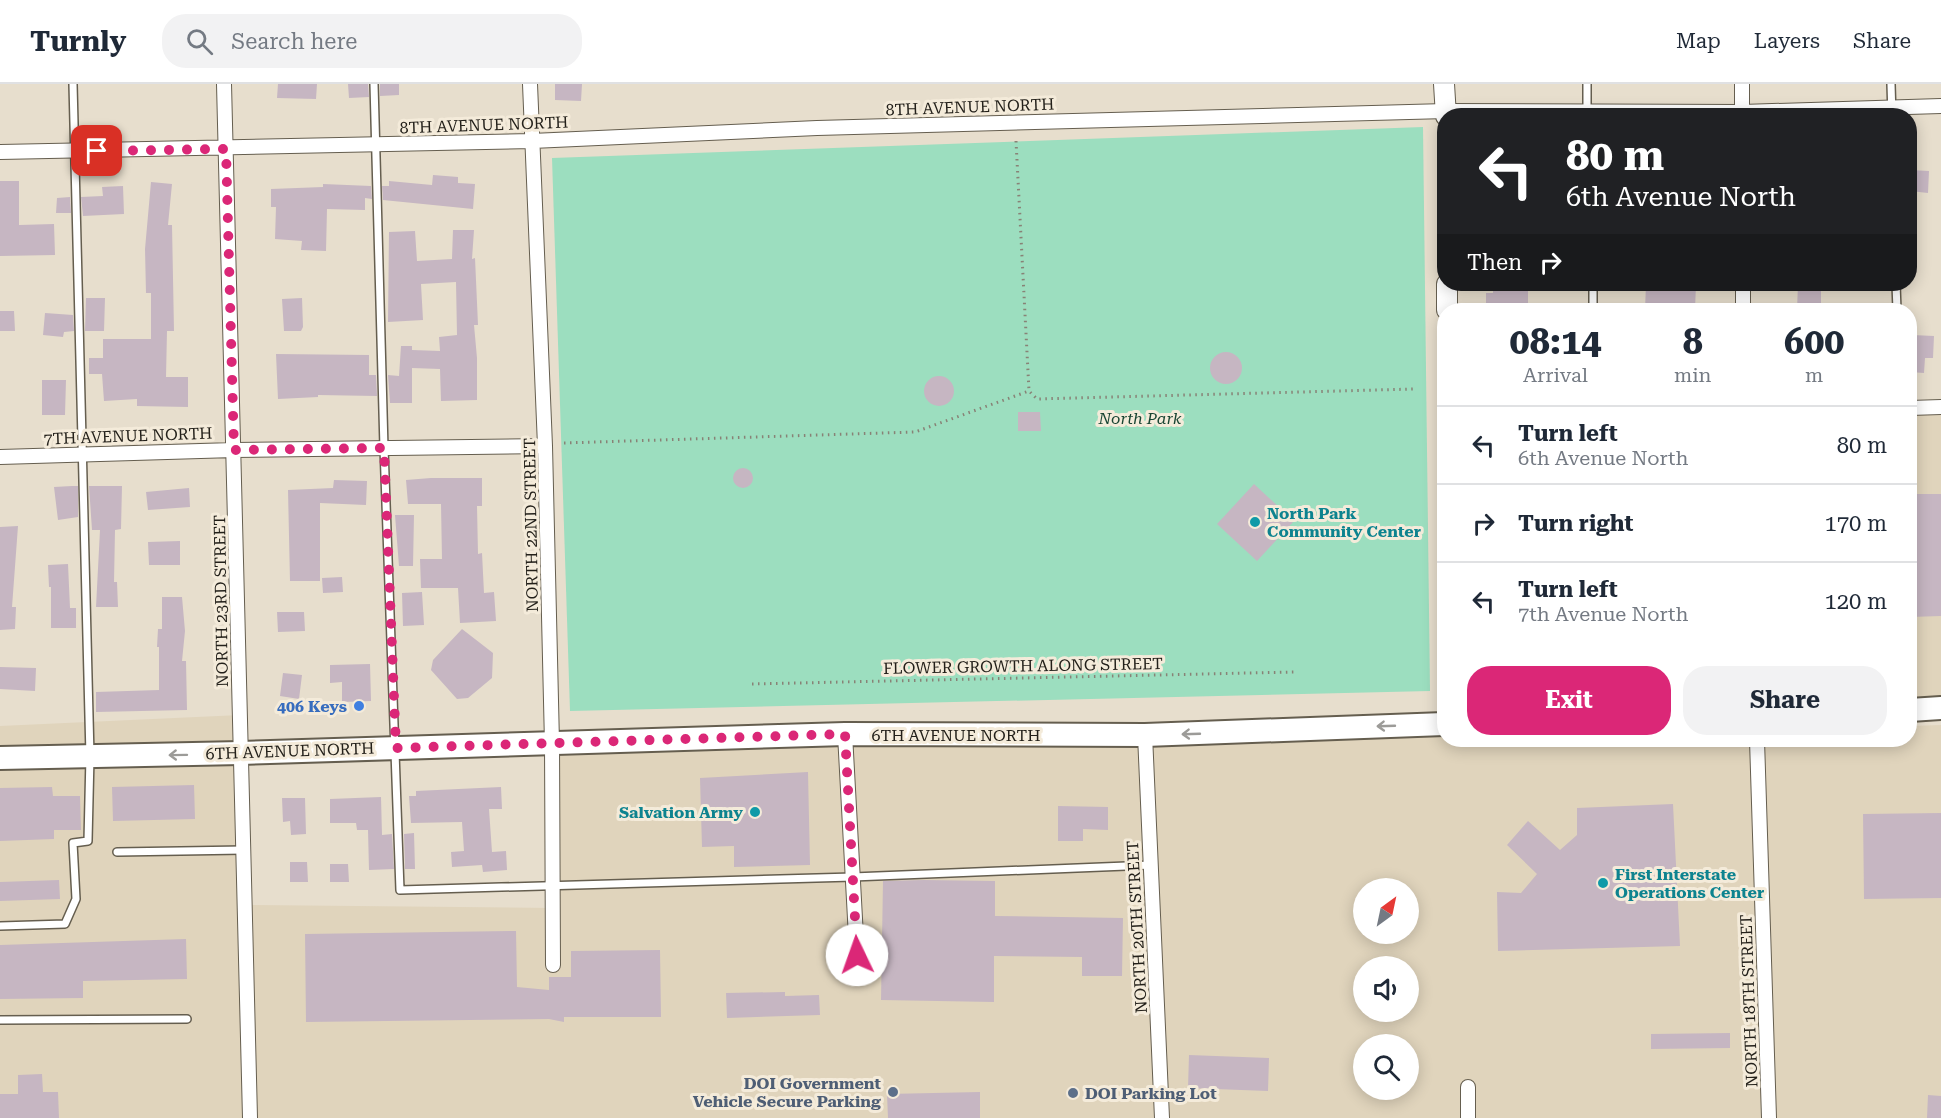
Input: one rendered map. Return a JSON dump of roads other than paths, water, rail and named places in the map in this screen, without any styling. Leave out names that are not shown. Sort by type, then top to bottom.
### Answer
[{"type":"main road","points":[[1917,710],[1941,708]]},
{"type":"main road","name":"6TH AVENUE NORTH","points":[[0,758],[241,753],[845,734],[1145,735],[1437,724]]},
{"type":"street","name":"NORTH 23RD STREET","points":[[224,84],[250,1118]]},
{"type":"street","name":"NORTH 22ND STREET","points":[[530,84],[545,446],[552,743],[553,965]]},
{"type":"street","points":[[1444,84],[1446,108]]},
{"type":"street","points":[[1742,84],[1743,108]]},
{"type":"street","name":"8TH AVENUE NORTH","points":[[1917,108],[1941,106]]},
{"type":"street","name":"8TH AVENUE NORTH","points":[[0,152],[532,141],[829,128],[1437,113]]},
{"type":"street","points":[[1917,408],[1941,407]]},
{"type":"street","name":"7TH AVENUE NORTH","points":[[0,457],[234,450],[545,446]]},
{"type":"street","points":[[845,734],[858,974]]},
{"type":"street","name":"NORTH 20TH STREET","points":[[1145,735],[1162,1118]]},
{"type":"street","name":"NORTH 18TH STREET","points":[[1757,747],[1769,1118]]},
{"type":"street","points":[[1468,1087],[1468,1118]]},
{"type":"lane","points":[[0,926],[65,924],[76,899],[73,843],[88,842],[90,756],[73,84]]},
{"type":"lane","points":[[374,84],[400,890],[853,877],[1151,865]]},
{"type":"lane","points":[[1587,84],[1587,108]]},
{"type":"lane","points":[[1891,84],[1892,108]]},
{"type":"lane","points":[[117,852],[244,850]]},
{"type":"lane","points":[[0,1020],[186,1019]]},
{"type":"place","name":"North Park Community Center","points":[[1255,522]]},
{"type":"place","name":"406 Keys","points":[[359,706]]},
{"type":"place","name":"Salvation Army","points":[[755,812]]},
{"type":"place","name":"First Interstate Operations Center","points":[[1603,883]]},
{"type":"place","name":"DOI Government Vehicle Secure Parking","points":[[893,1092]]},
{"type":"place","name":"DOI Parking Lot","points":[[1073,1093]]},
{"type":"park label","name":"North Park","points":[[1140,418]]}]
